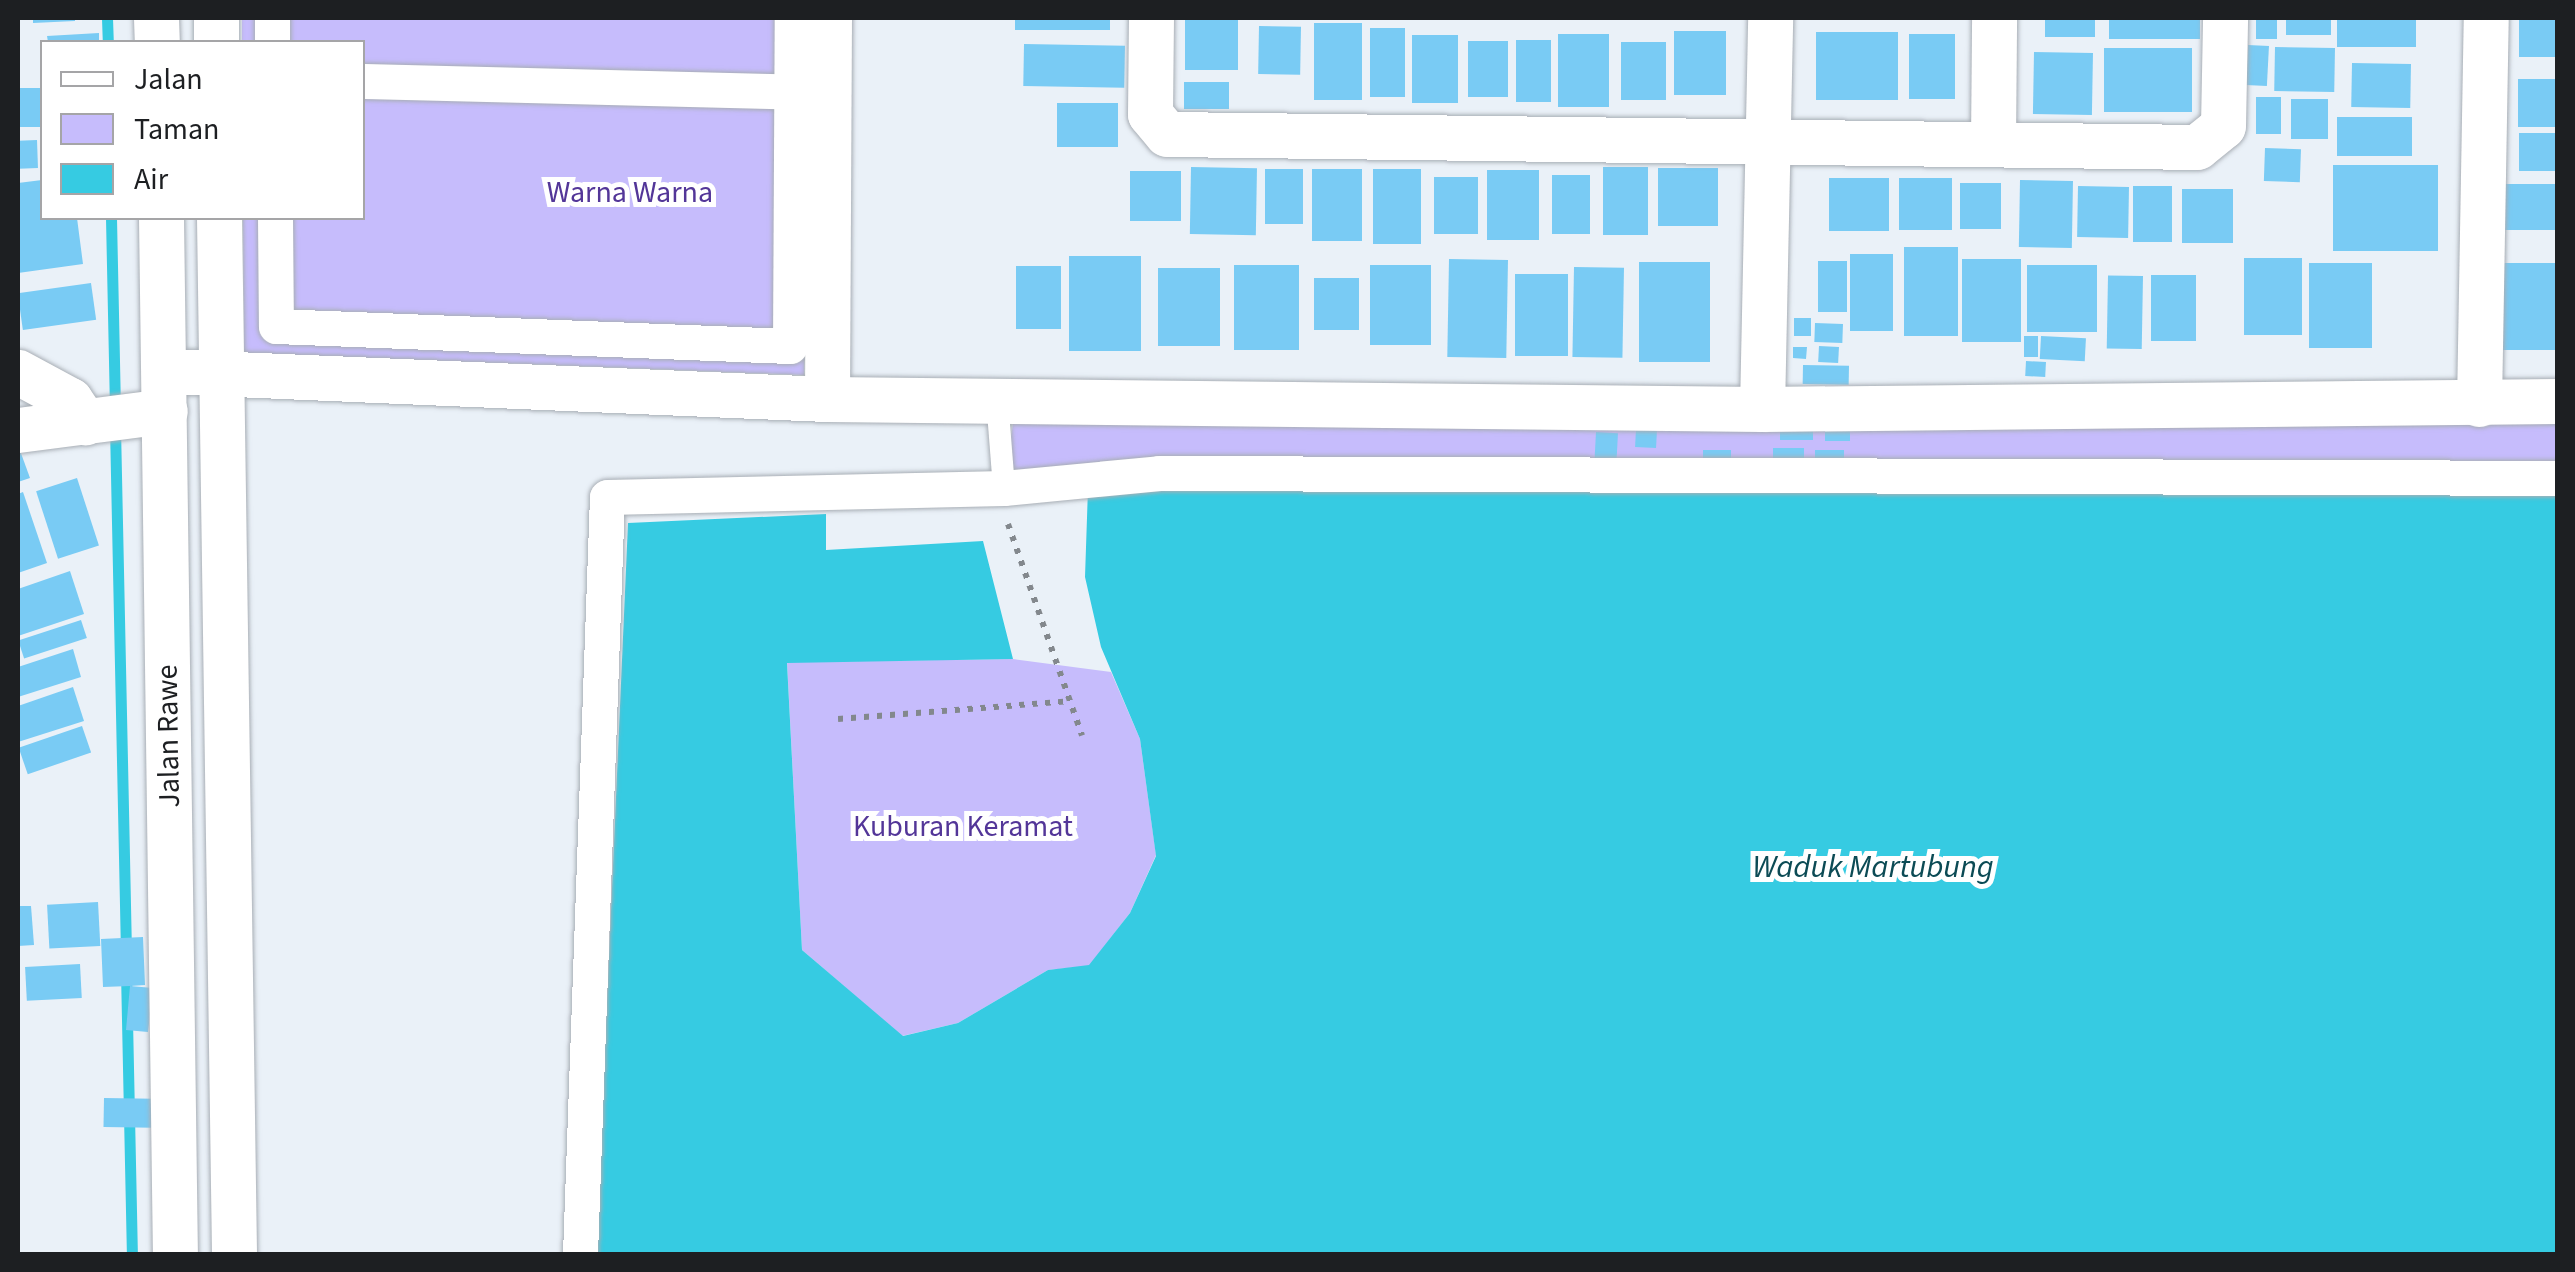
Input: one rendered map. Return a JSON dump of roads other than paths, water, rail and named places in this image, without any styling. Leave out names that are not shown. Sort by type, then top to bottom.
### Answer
[{"type":"street","points":[[792,18],[810,92],[827,399]]},
{"type":"street","points":[[275,220],[276,326],[790,346],[810,92],[829,18]]},
{"type":"street","points":[[1152,18],[1150,114],[1168,134],[1993,143],[2214,142],[2223,126],[2225,18]]},
{"type":"street","points":[[1762,408],[1770,18]]},
{"type":"street","points":[[1993,143],[1994,18]]},
{"type":"street","points":[[2479,404],[2486,18]]},
{"type":"street","points":[[365,81],[810,92]]},
{"type":"street","name":"Jalan Rawe","points":[[161,220],[158,398],[167,560],[176,1254]]},
{"type":"street","name":"Jalan Rawe","points":[[219,220],[234,1254]]},
{"type":"street","points":[[18,372],[70,400],[90,421]]},
{"type":"street","points":[[18,430],[90,421],[222,374],[827,399],[1762,408],[2558,401]]},
{"type":"street","points":[[580,1254],[607,498],[1004,488],[1159,473],[2558,478]]},
{"type":"street","points":[[167,560],[224,558]]},
{"type":"lane","points":[[997,399],[1004,488]]},
{"type":"water","name":"Waduk Martubung","points":[[1088,488],[2557,492],[2557,1254],[596,1254],[628,523],[826,514],[826,550],[983,541],[1013,659],[787,663],[802,950],[903,1036],[958,1023],[1048,970],[1089,965],[1130,913],[1156,856],[1140,739],[1101,647],[1085,577]]},
{"type":"waterway","points":[[107,18],[108,40]]},
{"type":"waterway","points":[[111,220],[115,408]]},
{"type":"waterway","points":[[115,427],[126,953]]},
{"type":"waterway","points":[[126,972],[132,1254]]},
{"type":"park label","name":"Warna Warna","points":[[630,193]]},
{"type":"park label","name":"Kuburan Keramat","points":[[963,827]]}]
